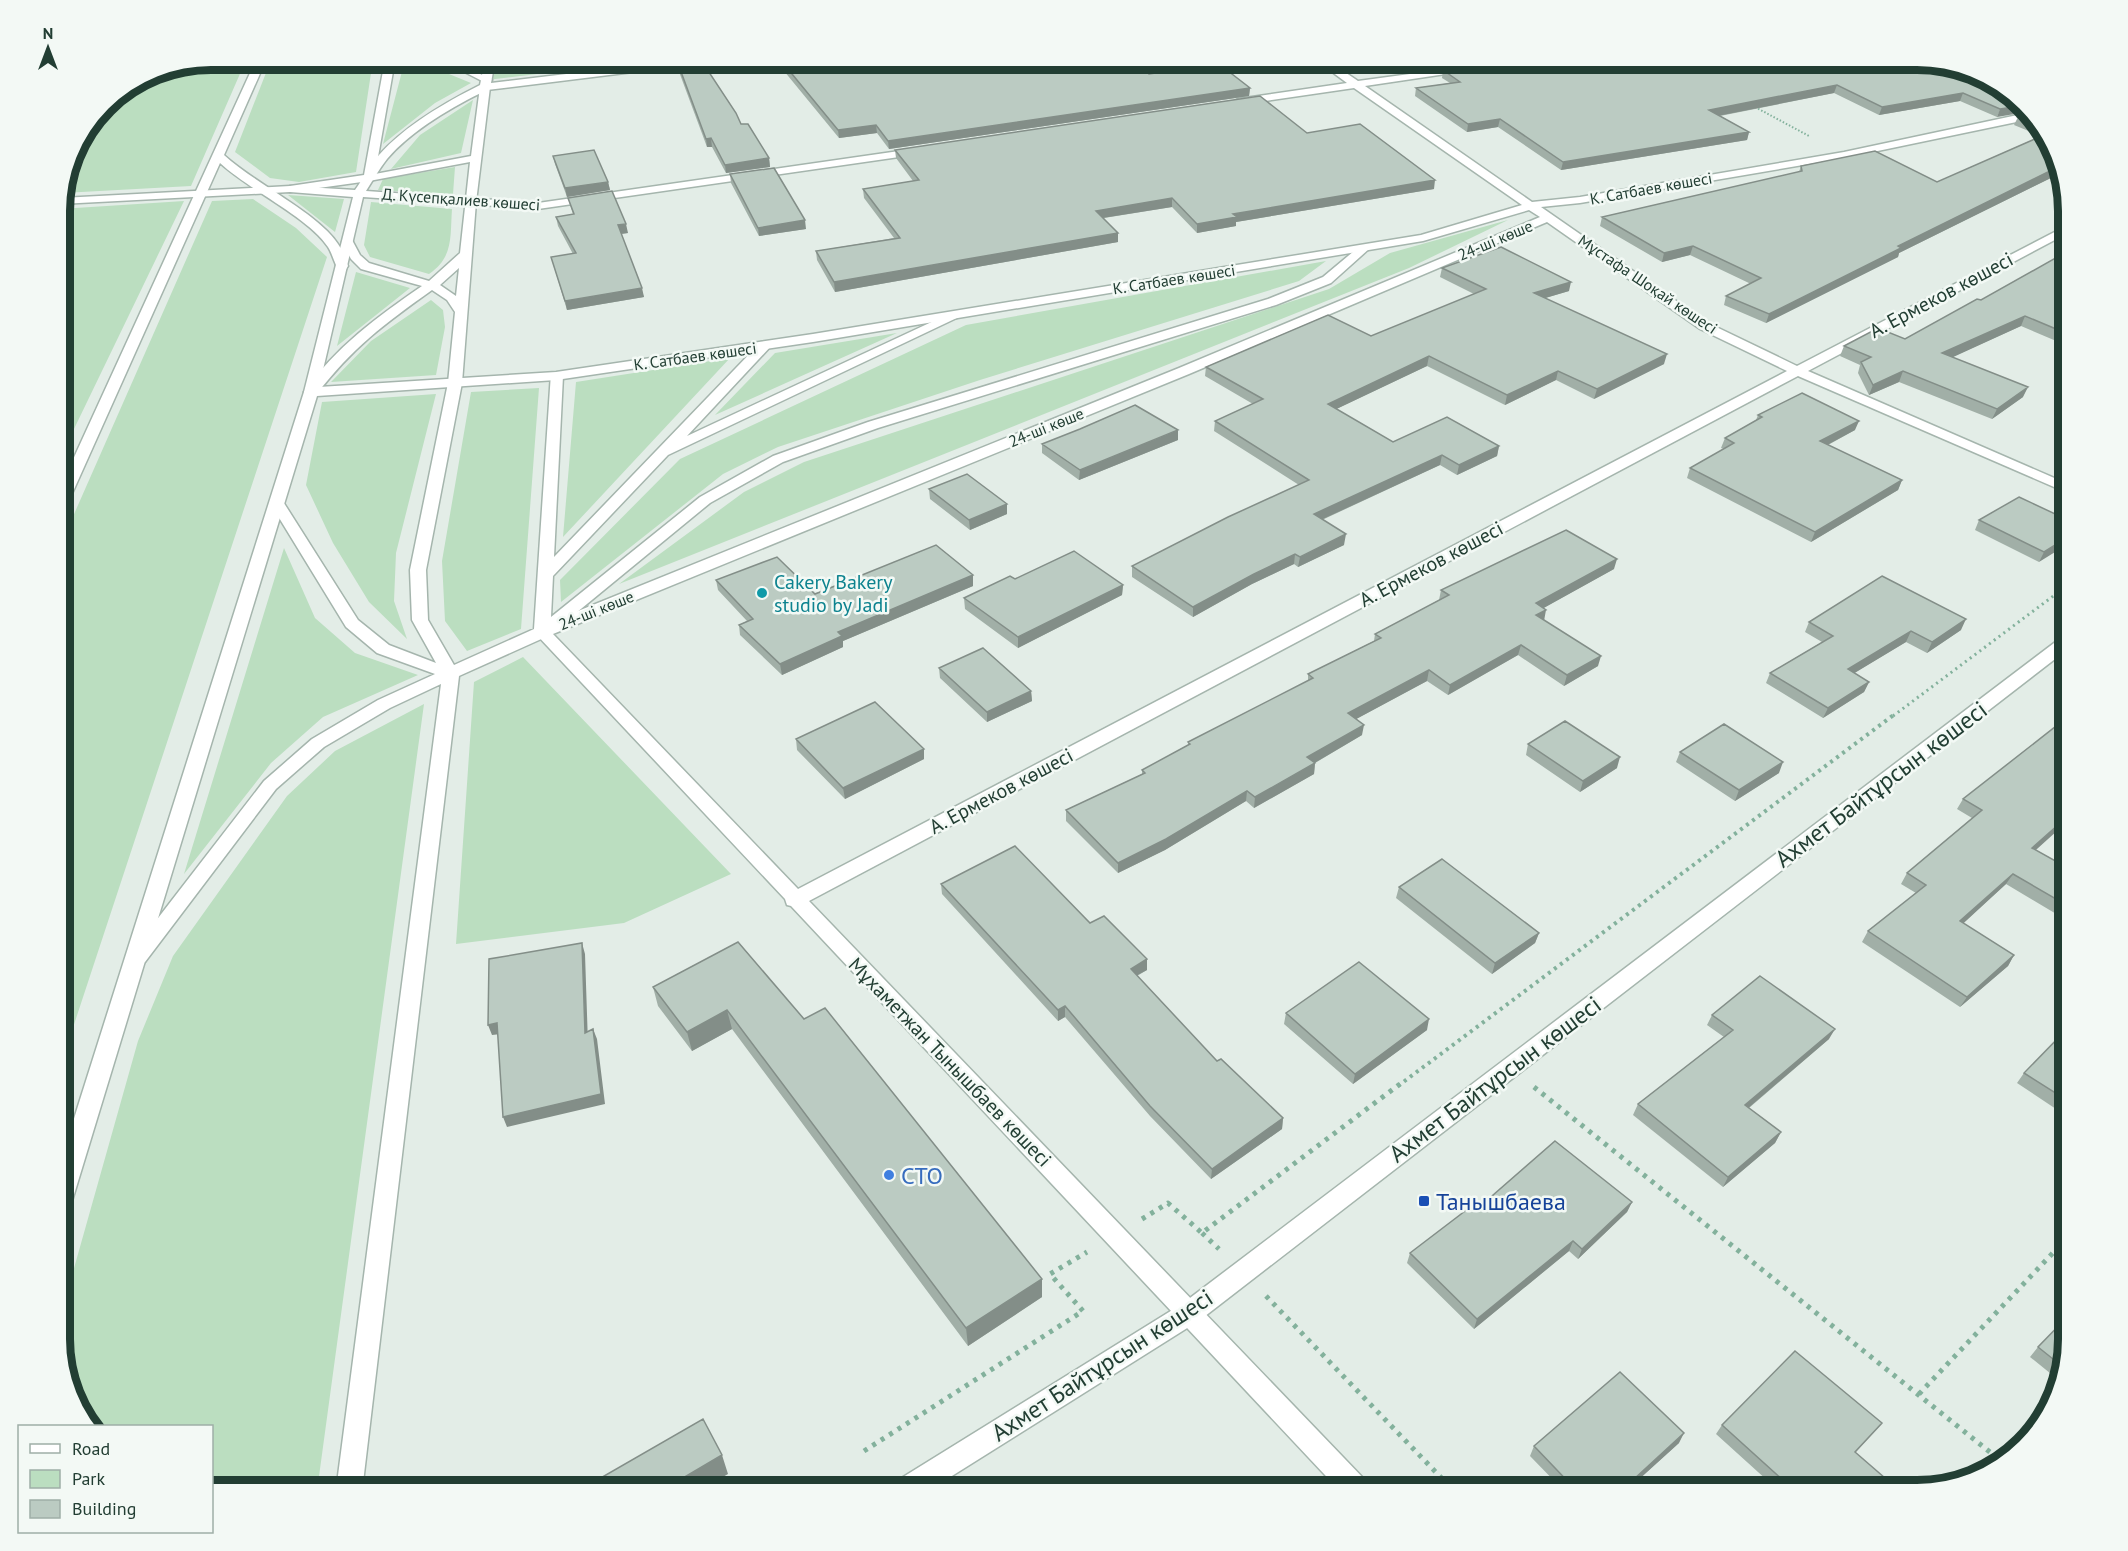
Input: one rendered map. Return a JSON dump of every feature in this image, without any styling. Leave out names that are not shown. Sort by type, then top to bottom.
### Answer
[{"type":"street","points":[[71,481],[257,70]]},
{"type":"street","points":[[369,178],[388,70]]},
{"type":"street","points":[[463,70],[486,84]]},
{"type":"street","points":[[350,1480],[451,674],[420,620],[418,570],[454,383],[470,202],[488,70]]},
{"type":"street","points":[[71,1161],[311,393],[359,193],[381,159],[401,138],[486,84],[614,70]]},
{"type":"street","name":"Мұстафа Шоқай көшесі","points":[[1335,70],[1704,326],[2058,485]]},
{"type":"street","points":[[1227,104],[1451,70]]},
{"type":"street","name":"К. Сатбаев көшесі","points":[[311,393],[556,376],[957,315],[1423,238],[1532,205],[1580,200],[1844,155],[2022,119]]},
{"type":"street","name":"Д. Күсепқалиев көшесі","points":[[290,189],[538,206],[937,149]]},
{"type":"street","points":[[219,156],[238,174],[308,221],[333,245],[342,266]]},
{"type":"street","points":[[71,200],[290,189],[369,178],[476,158]]},
{"type":"street","name":"24-ші көше","points":[[542,632],[1184,371],[1548,217]]},
{"type":"street","name":"А. Ермеков көшесі","points":[[794,900],[2058,233]]},
{"type":"street","points":[[348,242],[355,257],[365,266],[433,286],[451,297],[461,312]]},
{"type":"street","points":[[135,961],[270,785],[318,742],[384,704],[542,632],[705,500],[778,459],[873,425],[1272,302],[1326,280],[1364,248]]},
{"type":"street","points":[[311,393],[336,359],[370,329],[454,269],[466,253]]},
{"type":"street","points":[[663,452],[957,315]]},
{"type":"street","points":[[545,575],[766,345]]},
{"type":"street","points":[[542,632],[556,376]]},
{"type":"street","points":[[277,503],[352,623],[383,649],[451,674]]},
{"type":"street","name":"Мұхаметжан Тынышбаев көшесі","points":[[542,632],[794,900],[1191,1312],[1348,1480]]},
{"type":"street","name":"Ахмет Байтұрсын көшесі","points":[[922,1480],[1191,1312],[2058,649]]},
{"type":"path","points":[[1750,105],[1844,155]]},
{"type":"path","points":[[1202,1233],[2058,592]]},
{"type":"path","points":[[1510,1068],[1996,1457]]},
{"type":"path","points":[[864,1451],[1083,1311],[1050,1274],[1168,1203],[1243,1272],[1443,1480]]},
{"type":"path","points":[[1919,1394],[2058,1248]]},
{"type":"green space","points":[[242,70],[191,186],[72,193],[81,158],[94,133],[112,112],[133,94],[158,81],[184,73]]},
{"type":"green space","points":[[267,70],[371,70],[356,172],[299,182],[270,178],[235,152]]},
{"type":"green space","points":[[402,70],[442,70],[471,83],[435,103],[383,144]]},
{"type":"green space","points":[[488,70],[570,70],[487,80]]},
{"type":"green space","points":[[473,100],[461,153],[391,169],[420,135]]},
{"type":"green space","points":[[455,167],[453,194],[378,190],[383,179]]},
{"type":"green space","points":[[288,195],[344,199],[335,232]]},
{"type":"green space","points":[[253,199],[296,228],[327,257],[71,1034],[71,521],[212,201]]},
{"type":"green space","points":[[184,201],[71,435],[71,208]]},
{"type":"green space","points":[[371,202],[452,209],[447,253],[437,267],[429,274],[370,257],[364,245]]},
{"type":"green space","points":[[1508,220],[1409,268],[619,584],[744,492],[804,462],[1329,289],[1390,253]]},
{"type":"green space","points":[[1326,261],[1299,281],[980,380],[778,447],[723,474],[561,602],[560,580],[680,459],[966,325]]},
{"type":"green space","points":[[356,272],[410,288],[337,346]]},
{"type":"green space","points":[[431,300],[443,310],[445,327],[436,375],[331,382],[371,341]]},
{"type":"green space","points":[[897,333],[715,415],[775,353]]},
{"type":"green space","points":[[730,358],[563,537],[576,382]]},
{"type":"green space","points":[[539,388],[521,629],[467,651],[445,621],[442,561],[471,392]]},
{"type":"green space","points":[[436,394],[396,553],[394,601],[407,639],[369,602],[333,543],[306,485],[322,402]]},
{"type":"green space","points":[[284,548],[315,618],[355,653],[418,675],[323,717],[271,763],[184,874]]},
{"type":"green space","points":[[523,657],[731,874],[624,923],[456,944],[474,682]]},
{"type":"green space","points":[[424,704],[318,1480],[213,1480],[213,1425],[100,1425],[89,1410],[73,1367],[71,1279],[138,1041],[173,956],[287,796],[335,751]]},
{"type":"building","points":[[680,70],[708,70],[741,124],[748,124],[769,158],[725,165],[711,138],[706,139]]},
{"type":"building","points":[[789,70],[1144,70],[1149,74],[1177,70],[1227,70],[1250,88],[888,141],[876,125],[838,130]]},
{"type":"building","points":[[1443,70],[1916,70],[1944,73],[1962,78],[1987,89],[2011,107],[2000,109],[1963,93],[1882,107],[1837,85],[1709,110],[1749,132],[1563,162],[1500,119],[1468,124],[1416,88],[1460,82]]},
{"type":"building","points":[[1260,96],[1307,133],[1360,124],[1435,180],[1233,214],[1237,217],[1197,224],[1172,198],[1096,211],[1118,233],[834,282],[816,251],[900,238],[863,189],[919,180],[895,150]]},
{"type":"building","points":[[2037,138],[2051,170],[1898,246],[1901,248],[1769,314],[1726,296],[1761,278],[1693,246],[1664,253],[1602,217],[1802,171],[1801,166],[1875,151],[1937,182]]},
{"type":"building","points":[[594,150],[608,182],[565,188],[553,156]]},
{"type":"building","points":[[774,168],[805,220],[758,228],[730,174]]},
{"type":"building","points":[[612,191],[626,224],[618,225],[642,288],[565,301],[551,257],[576,253],[556,217],[574,214],[568,198]]},
{"type":"building","points":[[1501,247],[1571,282],[1534,293],[1667,354],[1597,389],[1558,371],[1507,395],[1429,356],[1328,404],[1393,442],[1447,417],[1499,446],[1459,465],[1442,455],[1314,514],[1346,534],[1300,557],[1295,554],[1193,607],[1132,566],[1228,517],[1309,480],[1215,421],[1263,399],[1206,367],[1328,315],[1371,336],[1486,289],[1442,268]]},
{"type":"building","points":[[2058,257],[2058,330],[2025,316],[1942,353],[2028,387],[1997,409],[1903,371],[1873,385],[1861,362],[1871,357],[1844,346],[1878,328],[1905,339],[1977,299],[1981,300]]},
{"type":"building","points":[[1802,393],[1859,421],[1820,441],[1902,480],[1815,532],[1690,468],[1734,443],[1725,438],[1762,417],[1758,415]]},
{"type":"building","points":[[1135,405],[1178,430],[1080,470],[1042,444],[1080,429]]},
{"type":"building","points":[[967,474],[1007,504],[969,520],[929,489]]},
{"type":"building","points":[[2019,497],[2058,515],[2058,543],[2044,552],[1979,520]]},
{"type":"building","points":[[1566,530],[1617,559],[1536,603],[1546,610],[1536,615],[1601,656],[1567,675],[1521,645],[1450,685],[1429,670],[1348,713],[1364,725],[1307,757],[1315,763],[1255,797],[1247,791],[1166,839],[1118,863],[1066,810],[1145,773],[1142,770],[1190,744],[1188,742],[1313,678],[1308,674],[1381,638],[1375,634],[1449,595],[1441,590]]},
{"type":"building","points":[[936,545],[973,575],[838,632],[842,636],[780,664],[739,625],[753,619],[716,580],[777,557],[815,594]]},
{"type":"building","points":[[1074,551],[1123,585],[1018,637],[964,598],[1010,576],[1015,579]]},
{"type":"building","points":[[1882,576],[1966,619],[1932,642],[1911,631],[1848,669],[1869,682],[1828,708],[1770,673],[1833,636],[1809,622]]},
{"type":"building","points":[[983,648],[1031,691],[987,712],[939,668]]},
{"type":"building","points":[[875,702],[924,749],[843,788],[796,739]]},
{"type":"building","points":[[1565,721],[1620,757],[1583,781],[1528,744]]},
{"type":"building","points":[[1724,724],[1783,762],[1739,790],[1680,752]]},
{"type":"building","points":[[2058,725],[2058,825],[2032,848],[2058,862],[2058,900],[2013,874],[1960,921],[2014,955],[1967,997],[1868,931],[1926,885],[1907,873],[1982,810],[1963,799]]},
{"type":"building","points":[[1015,846],[1090,923],[1104,916],[1147,959],[1131,969],[1217,1061],[1221,1059],[1283,1118],[1212,1169],[1150,1106],[1065,1006],[1058,1010],[941,884]]},
{"type":"building","points":[[1442,859],[1539,933],[1495,963],[1399,887]]},
{"type":"building","points":[[738,942],[804,1019],[825,1008],[1042,1279],[966,1328],[727,1010],[687,1032],[653,987]]},
{"type":"building","points":[[582,943],[585,1033],[593,1029],[601,1094],[503,1117],[497,1023],[488,1025],[489,959]]},
{"type":"building","points":[[1359,962],[1429,1019],[1355,1074],[1286,1013]]},
{"type":"building","points":[[1760,976],[1835,1029],[1745,1105],[1781,1132],[1728,1177],[1638,1104],[1733,1030],[1712,1015]]},
{"type":"building","points":[[2058,1038],[2058,1095],[2024,1073]]},
{"type":"building","points":[[1555,1141],[1632,1202],[1582,1249],[1573,1241],[1477,1319],[1410,1253],[1473,1205],[1477,1209]]},
{"type":"building","points":[[2058,1326],[2056,1361],[2038,1347]]},
{"type":"building","points":[[1795,1351],[1882,1423],[1855,1452],[1887,1480],[1783,1480],[1722,1425]]},
{"type":"building","points":[[1620,1372],[1684,1433],[1633,1480],[1566,1480],[1534,1446]]},
{"type":"building","points":[[703,1419],[722,1455],[680,1480],[597,1480]]},
{"type":"place","name":"Cakery Bakery studio by Jadi","points":[[762,593]]},
{"type":"place","name":"СТО","points":[[889,1175]]},
{"type":"place","name":"Танышбаева","points":[[1424,1201]]}]
